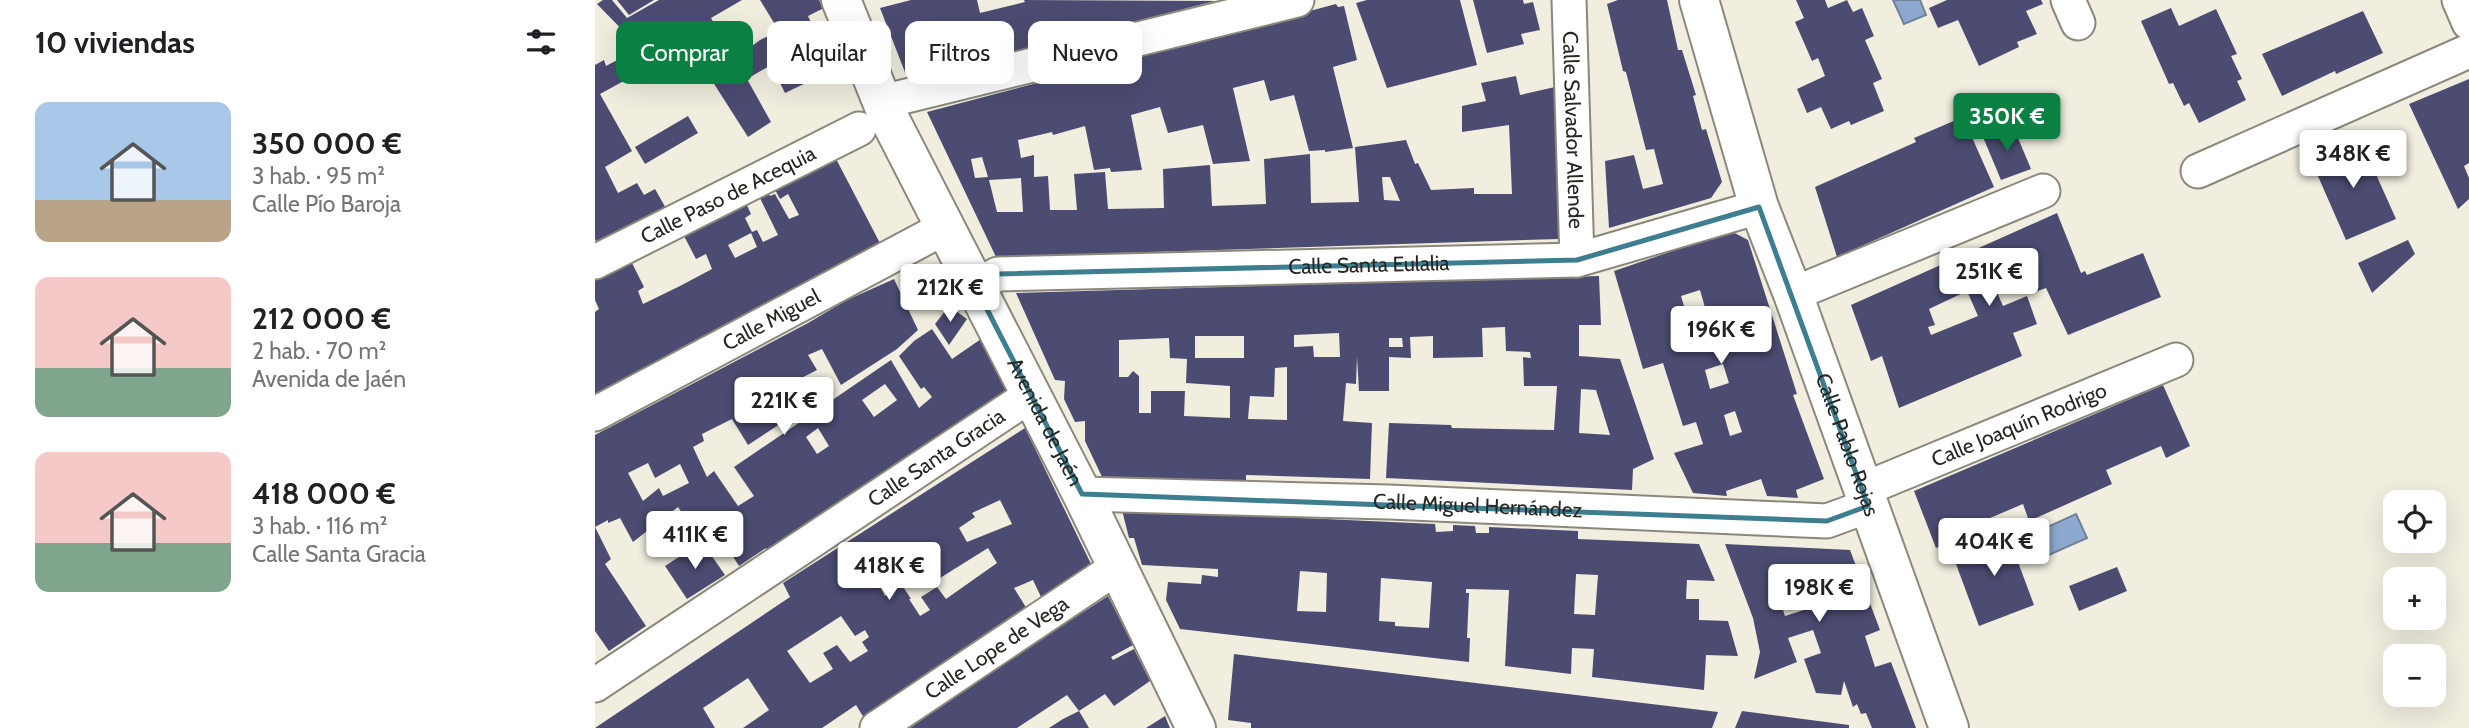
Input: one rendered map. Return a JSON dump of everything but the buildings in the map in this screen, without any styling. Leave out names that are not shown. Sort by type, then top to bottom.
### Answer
[{"type":"street","name":"Avenida de Jaén","points":[[841,0],[871,115],[946,227],[1082,494],[1196,728]]},
{"type":"street","name":"Calle Paso de Acequia","points":[[595,262],[871,115],[1297,0]]},
{"type":"street","name":"Calle Salvador Allende","points":[[1569,0],[1577,261]]},
{"type":"street","name":"Calle Pablo Rojas","points":[[1699,0],[1759,207],[1793,294],[1949,728]]},
{"type":"street","points":[[2459,0],[2469,23]]},
{"type":"street","points":[[2198,171],[2469,51]]},
{"type":"street","points":[[1793,294],[2043,191]]},
{"type":"street","name":"Calle Santa Eulalia","points":[[975,286],[998,274],[1577,261],[1759,207]]},
{"type":"street","name":"Calle Miguel","points":[[595,414],[946,227]]},
{"type":"street","name":"Calle Joaquín Rodrigo","points":[[1865,498],[2176,360]]},
{"type":"street","name":"Calle Santa Gracia","points":[[595,685],[1031,395]]},
{"type":"street","name":"Calle Miguel Hernández","points":[[1082,494],[1375,502],[1827,521],[1865,498]]},
{"type":"street","name":"Calle Lope de Vega","points":[[877,728],[1116,568]]},
{"type":"highlighted area","points":[[1759,207],[1868,506],[1827,521],[1082,494],[975,286],[998,274],[1577,260]]},
{"type":"water","points":[[1893,0],[1920,0],[1926,15],[1904,24]]},
{"type":"water","points":[[2076,514],[2087,538],[2042,558],[2032,534]]}]
